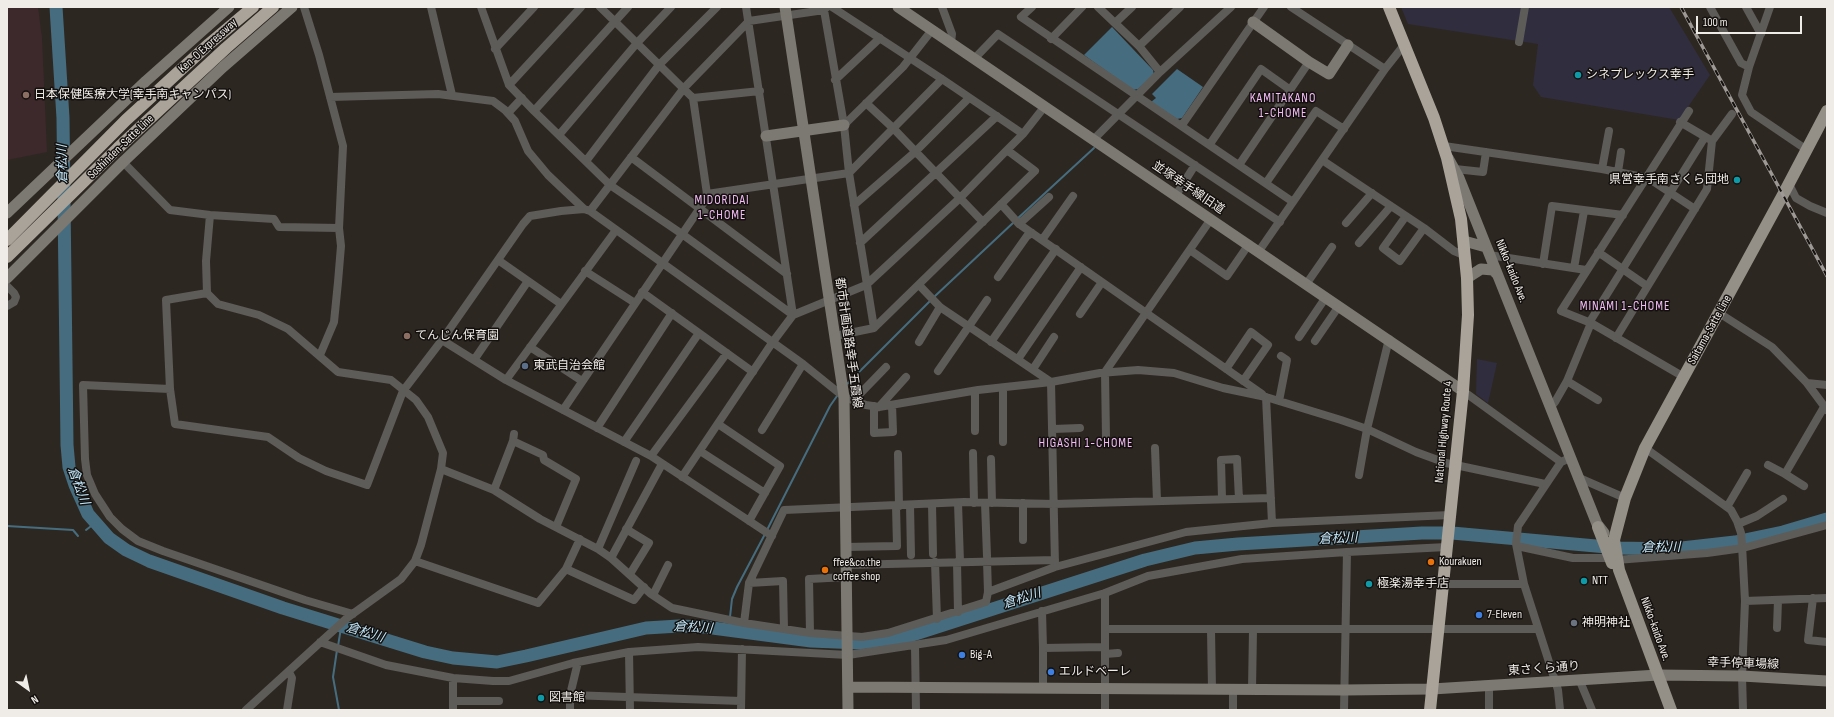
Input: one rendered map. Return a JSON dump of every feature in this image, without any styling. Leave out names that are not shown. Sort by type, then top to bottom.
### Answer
[{"type":"highway","name":"Ken-O Expressway","points":[[7,240],[126,120],[252,7]]},
{"type":"highway","name":"Ken-O Expressway","points":[[7,257],[118,148],[226,48],[273,7]]},
{"type":"highway","name":"Nikko-kaido Ave.","points":[[1389,7],[1448,158]]},
{"type":"highway","name":"National Highway Route 4","points":[[1430,710],[1463,391],[1468,315],[1466,256],[1448,158]]},
{"type":"main road","name":"Saitama-Satte Line","points":[[1612,551],[1625,498],[1645,448],[1789,184],[1827,111]]},
{"type":"main road","name":"Nikko-kaido Ave.","points":[[1598,527],[1612,551],[1671,710]]},
{"type":"street","points":[[7,213],[12,204],[49,173],[92,131],[229,7]]},
{"type":"street","name":"Soshinden-Satte Line","points":[[7,278],[122,162],[224,67],[292,7]]},
{"type":"street","points":[[304,7],[330,97],[342,146],[339,228],[340,246],[334,322],[320,355]]},
{"type":"street","points":[[431,7],[452,96]]},
{"type":"street","points":[[495,49],[534,7]]},
{"type":"street","points":[[509,85],[581,7]]},
{"type":"street","points":[[563,410],[700,208],[707,194],[693,98],[600,7]]},
{"type":"street","points":[[534,111],[628,7]]},
{"type":"street","points":[[558,135],[637,43],[671,7]]},
{"type":"street","points":[[586,161],[659,65],[717,7]]},
{"type":"street","points":[[746,7],[793,315]]},
{"type":"street","points":[[832,7],[1023,134]]},
{"type":"street","name":"並塚幸手線旧道","points":[[898,7],[1307,283],[1463,391]]},
{"type":"street","points":[[942,7],[952,34],[951,42]]},
{"type":"street","points":[[1032,7],[1021,18],[1182,125],[1293,202]]},
{"type":"street","points":[[1051,38],[1082,7]]},
{"type":"street","points":[[1098,7],[1139,46],[1160,72]]},
{"type":"street","points":[[1115,23],[1132,7]]},
{"type":"street","points":[[1139,46],[1180,7]]},
{"type":"street","points":[[1094,139],[1160,72],[1231,7]]},
{"type":"street","points":[[1182,125],[1264,7]]},
{"type":"street","points":[[1291,7],[1385,69]]},
{"type":"street","points":[[1519,42],[1525,7]]},
{"type":"street","points":[[1710,7],[1741,63],[1750,68]]},
{"type":"street","points":[[1746,7],[1761,34]]},
{"type":"street","points":[[1770,7],[1742,95],[1751,112],[1807,150]]},
{"type":"street","points":[[482,8],[495,49],[509,85],[558,135],[610,185],[682,234],[793,315]]},
{"type":"street","points":[[207,293],[166,300],[170,389],[175,424],[268,437],[299,458],[326,471],[367,485],[404,391],[530,216],[587,210],[610,185],[684,88],[749,21],[786,11],[826,8],[835,80],[844,125],[849,174],[874,328]]},
{"type":"street","name":"都市計画道路幸手五霞線","points":[[786,11],[835,336],[849,398],[846,508],[848,710]]},
{"type":"street","points":[[1253,22],[1309,62],[1329,74],[1348,45]]},
{"type":"street","points":[[766,136],[844,125],[911,59],[932,30]]},
{"type":"street","points":[[975,58],[998,34],[1280,222]]},
{"type":"street","points":[[835,80],[880,38]]},
{"type":"street","points":[[1259,251],[1385,69],[1404,45]]},
{"type":"street","points":[[1239,165],[1289,89],[1309,62]]},
{"type":"street","points":[[1210,144],[1261,69],[1289,89]]},
{"type":"street","points":[[707,194],[849,174],[892,128],[942,79]]},
{"type":"street","points":[[693,98],[760,91]]},
{"type":"street","points":[[330,97],[438,94],[493,102],[508,113],[515,121],[528,151],[548,175],[587,210],[849,398],[876,407],[975,391],[1051,382],[1106,372],[1138,370],[1174,373],[1223,388],[1266,397],[1367,429],[1416,452],[1455,465],[1545,484]]},
{"type":"street","points":[[508,113],[522,98]]},
{"type":"street","points":[[854,204],[915,152],[969,98]]},
{"type":"street","points":[[866,103],[982,222]]},
{"type":"street","points":[[682,477],[772,343],[793,315],[866,285],[960,198],[1023,134],[1045,106]]},
{"type":"street","points":[[1266,183],[1316,111],[1344,129]]},
{"type":"street","points":[[1684,377],[1590,323],[1561,311],[1586,270],[1648,178],[1680,122],[1689,111]]},
{"type":"street","points":[[1616,338],[1707,189],[1712,141],[1732,114]]},
{"type":"street","points":[[860,244],[997,116]]},
{"type":"street","points":[[1680,122],[1712,141]]},
{"type":"street","points":[[1602,169],[1608,130]]},
{"type":"street","points":[[92,131],[170,210],[210,215],[274,219],[279,228],[339,228]]},
{"type":"street","points":[[1550,408],[1567,381],[1590,323],[1705,137]]},
{"type":"street","points":[[1444,146],[1602,169],[1648,178],[1695,209]]},
{"type":"street","points":[[835,336],[874,328],[1035,171],[1007,150]]},
{"type":"street","points":[[1455,169],[1483,172],[1486,152]]},
{"type":"street","points":[[1618,172],[1621,152]]},
{"type":"street","points":[[631,157],[787,274]]},
{"type":"street","name":"Nikko-kaido Ave.","points":[[1448,158],[1455,169],[1550,408],[1565,460],[1577,477],[1598,527]]},
{"type":"street","points":[[1322,160],[1424,228],[1454,251],[1466,256]]},
{"type":"street","points":[[1176,195],[1195,165]]},
{"type":"street","points":[[1789,184],[1796,198],[1827,213]]},
{"type":"street","points":[[1346,223],[1372,193]]},
{"type":"street","points":[[1042,240],[1073,196]]},
{"type":"street","points":[[1019,224],[1049,197]]},
{"type":"street","points":[[1001,204],[1019,224],[1266,397]]},
{"type":"street","points":[[1359,243],[1391,206]]},
{"type":"street","points":[[1543,264],[1552,206],[1623,215]]},
{"type":"street","points":[[1574,268],[1584,211]]},
{"type":"street","points":[[210,215],[206,260],[207,293],[218,304],[259,315],[288,329],[338,372],[391,380],[416,400],[428,417],[443,453],[441,469],[421,545],[414,561],[401,578],[350,616],[246,710]]},
{"type":"street","points":[[1406,216],[1383,248],[1400,261],[1424,228]]},
{"type":"street","points":[[1106,438],[1106,372],[1211,219]]},
{"type":"street","points":[[506,380],[616,230]]},
{"type":"street","points":[[998,277],[1027,236],[1032,233]]},
{"type":"street","points":[[1464,241],[1488,251],[1543,264],[1586,270]]},
{"type":"street","points":[[1190,250],[1227,276],[1249,244]]},
{"type":"street","points":[[1307,283],[1332,247]]},
{"type":"street","points":[[991,342],[1056,249]]},
{"type":"street","points":[[1598,252],[1647,286]]},
{"type":"street","points":[[498,260],[561,304]]},
{"type":"street","points":[[1018,359],[1081,267]]},
{"type":"street","points":[[1467,278],[1480,269],[1493,270],[1497,274]]},
{"type":"street","points":[[585,272],[635,303]]},
{"type":"street","points":[[474,360],[528,281]]},
{"type":"street","points":[[1080,314],[1102,282]]},
{"type":"street","points":[[919,284],[940,307],[1051,382]]},
{"type":"street","points":[[7,286],[14,293],[16,298],[14,302],[7,306]]},
{"type":"street","points":[[642,292],[753,372]]},
{"type":"street","points":[[1300,337],[1326,297]]},
{"type":"street","points":[[938,371],[986,300]]},
{"type":"street","points":[[1315,341],[1339,306]]},
{"type":"street","points":[[919,342],[940,307]]},
{"type":"street","points":[[596,428],[672,313]]},
{"type":"street","points":[[1719,313],[1772,347],[1807,383],[1826,408],[1785,474]]},
{"type":"street","points":[[1226,369],[1251,332],[1268,344],[1243,381]]},
{"type":"street","points":[[624,442],[699,333]]},
{"type":"street","points":[[1033,369],[1054,337]]},
{"type":"street","points":[[1359,474],[1367,429],[1389,339]]},
{"type":"street","points":[[442,340],[506,380],[652,456],[772,536]]},
{"type":"street","points":[[530,347],[582,382]]},
{"type":"street","points":[[652,456],[727,353]]},
{"type":"street","points":[[1279,401],[1287,360],[1281,356]]},
{"type":"street","points":[[762,430],[802,364]]},
{"type":"street","points":[[849,398],[886,367]]},
{"type":"street","points":[[892,405],[893,432],[874,433],[876,407],[906,377]]},
{"type":"street","points":[[1567,381],[1598,400]]},
{"type":"street","points":[[1051,382],[1055,563]]},
{"type":"street","points":[[1807,383],[1827,385]]},
{"type":"street","points":[[170,389],[83,385],[85,459],[88,475],[95,494],[110,517],[122,530],[162,552],[350,616]]},
{"type":"street","points":[[1003,388],[1003,442]]},
{"type":"street","points":[[975,391],[975,431]]},
{"type":"street","points":[[1463,391],[1565,460],[1545,484],[1518,526],[1516,545],[1524,584],[1556,681],[1560,710]]},
{"type":"street","points":[[1266,397],[1272,523]]},
{"type":"street","points":[[718,424],[780,466],[749,521]]},
{"type":"street","points":[[1053,429],[1080,428]]},
{"type":"street","points":[[494,490],[514,438],[543,455],[544,460],[576,479],[556,527]]},
{"type":"street","points":[[1155,448],[1157,501]]},
{"type":"street","points":[[1645,448],[1731,510],[1738,524],[1741,533],[1745,601],[1742,676],[1743,710]]},
{"type":"street","points":[[700,451],[765,492]]},
{"type":"street","points":[[973,453],[974,503]]},
{"type":"street","points":[[846,548],[896,546],[898,454]]},
{"type":"street","points":[[441,469],[494,490],[556,527],[598,549],[611,558],[653,595],[672,608],[744,623],[810,633],[862,637],[888,633],[937,619],[986,602],[988,592],[988,503],[991,459]]},
{"type":"street","points":[[1222,499],[1221,460],[1237,459],[1239,499]]},
{"type":"street","points":[[598,549],[636,461]]},
{"type":"street","points":[[611,558],[662,464]]},
{"type":"street","points":[[1768,465],[1804,486]]},
{"type":"street","points":[[1727,507],[1747,472]]},
{"type":"street","points":[[1577,477],[1625,498]]},
{"type":"street","points":[[744,623],[749,583],[784,510],[958,503],[1054,504],[1270,498]]},
{"type":"street","points":[[1738,524],[1757,516],[1784,500]]},
{"type":"street","points":[[958,503],[958,612]]},
{"type":"street","points":[[1023,503],[1023,540]]},
{"type":"street","points":[[932,504],[937,619]]},
{"type":"street","points":[[910,505],[911,555]]},
{"type":"street","points":[[988,592],[1055,563],[1186,532],[1272,523],[1450,520]]},
{"type":"street","points":[[1516,545],[1573,558],[1612,551],[1707,553],[1742,547],[1827,525]]},
{"type":"street","points":[[626,529],[649,543],[630,574]]},
{"type":"street","points":[[414,561],[538,603],[566,569],[580,539]]},
{"type":"street","points":[[322,641],[386,665],[453,678],[508,681],[578,662],[629,652],[698,647],[848,653],[915,646],[946,640],[1105,593],[1148,576],[1242,559],[1448,544]]},
{"type":"street","points":[[1344,710],[1347,552]]},
{"type":"street","points":[[846,564],[934,558],[959,562],[987,559],[1055,563]]},
{"type":"street","points":[[653,595],[668,566]]},
{"type":"street","points":[[566,569],[634,600],[644,587]]},
{"type":"street","points":[[810,633],[809,579],[846,577]]},
{"type":"street","points":[[749,583],[783,582],[784,629]]},
{"type":"street","points":[[1444,584],[1524,584]]},
{"type":"street","points":[[1105,593],[1105,710]]},
{"type":"street","points":[[1812,598],[1808,640],[1827,642]]},
{"type":"street","points":[[1745,601],[1827,598]]},
{"type":"street","points":[[1777,628],[1778,600]]},
{"type":"street","points":[[1042,611],[1043,688]]},
{"type":"street","points":[[1105,629],[1538,629]]},
{"type":"street","points":[[1211,630],[1212,689]]},
{"type":"street","points":[[1252,689],[1253,630]]},
{"type":"street","points":[[915,646],[916,710]]},
{"type":"street","points":[[1043,648],[1118,653]]},
{"type":"street","points":[[742,649],[742,710]]},
{"type":"street","points":[[629,652],[630,710]]},
{"type":"street","points":[[570,710],[570,695],[578,662]]},
{"type":"street","points":[[287,710],[292,678],[289,672]]},
{"type":"street","name":"幸手停車場線","points":[[1658,675],[1742,676],[1827,681]]},
{"type":"street","name":"東さくら通り","points":[[848,687],[1344,690],[1432,689],[1658,675]]},
{"type":"street","points":[[453,678],[453,710]]},
{"type":"street","points":[[1579,679],[1592,710]]},
{"type":"street","points":[[1489,686],[1489,710]]},
{"type":"street","points":[[1233,689],[1233,710]]},
{"type":"street","points":[[570,695],[742,701]]},
{"type":"street","points":[[453,701],[499,701]]},
{"type":"shaded area","name":"日本保健医療大学(幸手南キャンパス)","points":[[7,7],[38,7],[42,38],[47,152],[7,160]]},
{"type":"shaded area","points":[[1401,7],[1669,7],[1710,75],[1679,120],[1541,97],[1533,85],[1538,44],[1408,24]]},
{"type":"shaded area","points":[[1477,359],[1497,363],[1488,403],[1476,394]]},
{"type":"water","points":[[1112,27],[1153,70],[1154,75],[1138,89],[1133,90],[1084,55]]},
{"type":"water","points":[[1177,69],[1203,87],[1182,118],[1177,119],[1151,102],[1156,98],[1152,94]]},
{"type":"waterway","name":"倉松川","points":[[56,7],[63,118],[67,445],[69,467],[88,514],[109,538],[126,550],[149,561],[283,608],[425,652],[453,658],[497,662],[646,628],[679,626],[705,627],[811,641],[860,643],[909,636],[1145,560],[1195,548],[1422,533],[1452,533],[1618,548],[1673,549],[1735,542],[1783,532],[1827,519]]},
{"type":"waterway","points":[[1017,219],[1094,148]]},
{"type":"waterway","points":[[934,297],[1014,222]]},
{"type":"waterway","points":[[846,385],[931,300]]},
{"type":"waterway","points":[[767,530],[830,406],[837,396]]},
{"type":"waterway","points":[[86,530],[95,523]]},
{"type":"waterway","points":[[7,526],[73,530],[78,536]]},
{"type":"waterway","points":[[730,617],[732,599],[737,587],[765,534]]},
{"type":"waterway","points":[[728,630],[729,622]]},
{"type":"waterway","points":[[338,646],[341,628]]},
{"type":"waterway","points":[[337,650],[333,677],[339,710]]},
{"type":"railway","points":[[1681,7],[1827,276]]},
{"type":"place","name":"シネプレックス幸手","points":[[1578,75]]},
{"type":"place","name":"日本保健医療大学(幸手南キャンパス)","points":[[26,95]]},
{"type":"place","name":"県営幸手南さくら団地","points":[[1737,180]]},
{"type":"place","name":"てんじん保育園","points":[[407,336]]},
{"type":"place","name":"東武自治会館","points":[[525,366]]},
{"type":"place","name":"Kourakuen","points":[[1431,562]]},
{"type":"place","name":"ffee&co.the coffee shop","points":[[825,570]]},
{"type":"place","name":"NTT","points":[[1584,581]]},
{"type":"place","name":"極楽湯幸手店","points":[[1369,584]]},
{"type":"place","name":"7-Eleven","points":[[1479,615]]},
{"type":"place","name":"神明神社","points":[[1574,623]]},
{"type":"place","name":"Big-A","points":[[962,655]]},
{"type":"place","name":"エルドベーレ","points":[[1051,672]]},
{"type":"place","name":"図書館","points":[[541,698]]},
{"type":"district","name":"KAMITAKANO 1-CHOME","points":[[1283,106]]},
{"type":"district","name":"MIDORIDAI 1-CHOME","points":[[722,208]]},
{"type":"district","name":"MINAMI 1-CHOME","points":[[1625,307]]},
{"type":"district","name":"HIGASHI 1-CHOME","points":[[1086,444]]}]
